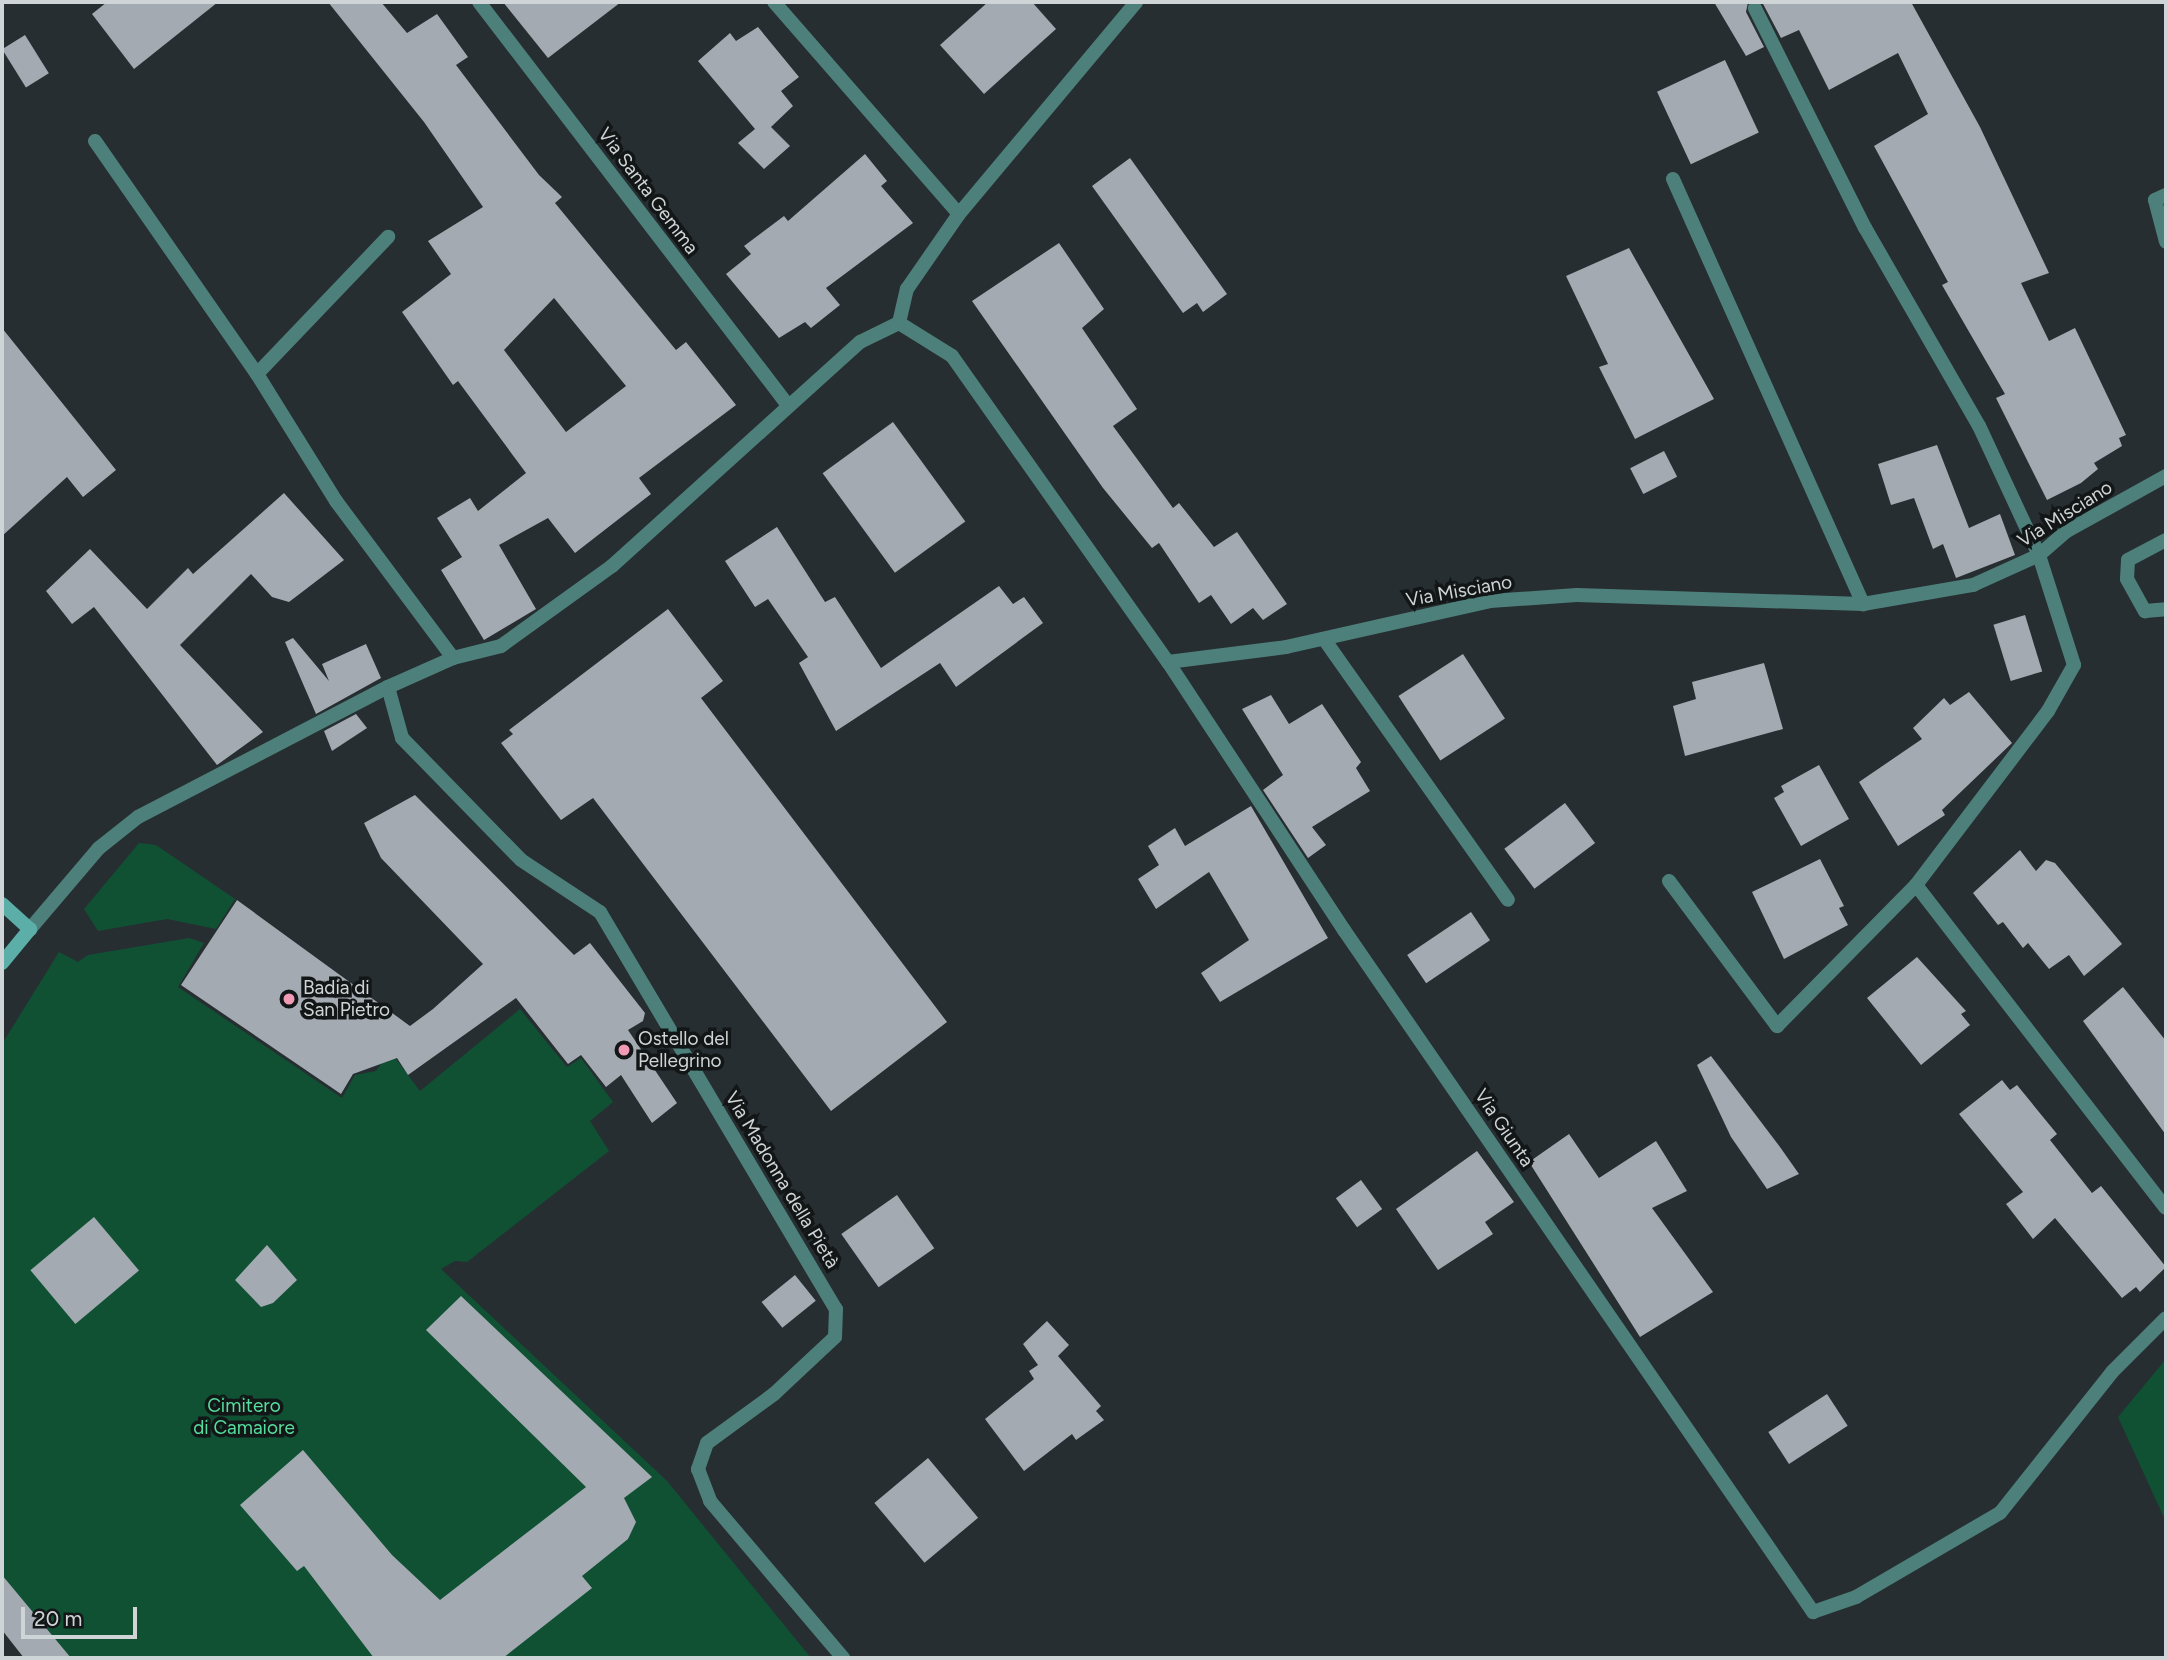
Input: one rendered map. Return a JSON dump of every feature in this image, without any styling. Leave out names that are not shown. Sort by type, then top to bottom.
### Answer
[{"type":"street","name":"Via Santa Gemma","points":[[479,2],[787,404]]},
{"type":"street","points":[[774,2],[959,214]]},
{"type":"street","points":[[2,963],[99,848],[138,817],[388,687],[453,657],[501,646],[612,566],[787,404],[860,342],[898,323],[907,289],[959,214],[1136,2]]},
{"type":"street","points":[[1669,881],[1777,1026],[1916,885],[2048,711],[2074,664],[2039,555],[1979,426],[1865,228],[1755,8]]},
{"type":"street","points":[[95,141],[257,374],[336,501],[453,657]]},
{"type":"street","points":[[1673,178],[1863,604]]},
{"type":"street","points":[[2166,195],[2155,200],[2166,242]]},
{"type":"street","points":[[257,374],[388,237]]},
{"type":"street","points":[[898,323],[952,356],[1168,662]]},
{"type":"street","name":"Via Misciano","points":[[1168,662],[1324,639],[1490,601],[1577,595],[1863,604],[1973,585],[2039,555],[2067,531],[2166,476]]},
{"type":"street","points":[[2166,540],[2128,560],[2127,579],[2145,611],[2166,609]]},
{"type":"street","points":[[1324,639],[1508,900]]},
{"type":"street","name":"Via Giunta","points":[[1168,662],[1344,930],[1813,1612],[1856,1597],[2000,1513],[2112,1372],[2166,1318]]},
{"type":"street","name":"Via Madonna della Pietà","points":[[388,687],[402,738],[521,860],[600,912],[836,1308],[835,1337],[774,1394],[707,1443],[698,1469],[710,1501],[842,1658]]},
{"type":"street","points":[[1916,885],[2166,1208]]},
{"type":"street","points":[[2,904],[30,929]]},
{"type":"green space","points":[[139,843],[156,845],[235,899],[216,929],[167,919],[98,931],[84,909]]},
{"type":"green space","name":"Cimitero di Camaiore","points":[[189,938],[204,943],[178,987],[342,1098],[355,1075],[376,1071],[390,1051],[420,1091],[520,1009],[567,1067],[581,1058],[613,1102],[590,1121],[609,1151],[467,1262],[455,1261],[441,1269],[667,1481],[811,1658],[26,1658],[2,1630],[2,1044],[59,952],[78,962],[88,955]]},
{"type":"green space","points":[[2166,1359],[2166,1522],[2118,1417]]},
{"type":"building","points":[[107,2],[218,2],[134,69],[92,14]]},
{"type":"building","points":[[328,2],[381,2],[407,33],[437,14],[468,57],[456,65],[539,175],[562,197],[555,203],[676,350],[686,342],[736,405],[639,478],[651,494],[575,553],[548,518],[499,545],[536,609],[484,640],[441,570],[462,557],[437,518],[470,498],[478,511],[526,473],[458,381],[453,385],[402,312],[451,274],[428,241],[483,207],[424,122]],"holes":[[[554,298],[626,386],[566,432],[504,350]]]},
{"type":"building","points":[[503,2],[621,2],[548,58]]},
{"type":"building","points":[[988,2],[1032,2],[1056,29],[984,94],[940,45]]},
{"type":"building","points":[[1714,2],[1748,2],[1746,12],[1764,47],[1746,56]]},
{"type":"building","points":[[1762,2],[1911,2],[1980,127],[2049,273],[2021,283],[2049,341],[2075,328],[2126,435],[2119,438],[2122,446],[2094,463],[2098,469],[2081,483],[2047,500],[1996,398],[2005,394],[1942,285],[1948,282],[1874,146],[1928,114],[1898,53],[1829,90],[1799,30],[1781,38]]},
{"type":"building","points":[[758,27],[799,77],[781,91],[793,106],[771,127],[790,146],[764,169],[738,143],[755,129],[698,61],[730,33],[736,41]]},
{"type":"building","points":[[25,35],[49,73],[26,87],[2,49]]},
{"type":"building","points":[[1725,60],[1759,133],[1691,164],[1657,92]]},
{"type":"building","points":[[865,154],[887,181],[881,186],[913,223],[826,288],[840,305],[811,328],[805,322],[779,338],[726,274],[751,254],[744,246],[784,216],[788,221]]},
{"type":"building","points":[[1130,158],[1227,294],[1203,312],[1197,303],[1183,313],[1092,186]]},
{"type":"building","points":[[1059,243],[1104,309],[1082,328],[1137,409],[1113,426],[1173,508],[1179,503],[1214,547],[1237,532],[1287,604],[1263,620],[1253,608],[1231,624],[1211,595],[1199,603],[1159,543],[1152,548],[1103,488],[972,301]]},
{"type":"building","points":[[1629,248],[1714,399],[1635,439],[1599,367],[1608,364],[1566,276]]},
{"type":"building","points":[[2,328],[116,470],[83,497],[67,477],[2,536]]},
{"type":"building","points":[[893,422],[965,522],[895,573],[823,473]]},
{"type":"building","points":[[1937,445],[1969,528],[2000,514],[2015,555],[1956,578],[1943,544],[1933,549],[1914,498],[1891,505],[1878,464]]},
{"type":"building","points":[[1664,451],[1677,477],[1643,494],[1630,468]]},
{"type":"building","points":[[284,493],[344,560],[289,602],[272,597],[251,574],[180,645],[263,732],[217,765],[94,607],[72,624],[46,591],[90,549],[147,609],[188,568],[193,574]]},
{"type":"building","points":[[777,527],[825,602],[835,597],[881,668],[999,586],[1013,604],[1024,597],[1043,623],[956,687],[940,663],[836,731],[799,663],[808,657],[768,599],[755,607],[725,561]]},
{"type":"building","points":[[668,609],[723,681],[701,698],[947,1022],[831,1111],[593,798],[561,820],[501,743],[513,734],[509,730]]},
{"type":"building","points":[[2025,615],[2042,671],[2011,681],[1993,625]]},
{"type":"building","points":[[293,638],[329,681],[322,664],[366,644],[381,678],[316,714],[285,642]]},
{"type":"building","points":[[1463,654],[1505,719],[1440,761],[1398,696]]},
{"type":"building","points":[[1764,663],[1783,729],[1685,756],[1673,706],[1696,699],[1692,682]]},
{"type":"building","points":[[1969,692],[2012,743],[1942,810],[1945,815],[1898,846],[1859,782],[1922,739],[1913,728],[1944,698],[1950,705]]},
{"type":"building","points":[[1271,695],[1289,724],[1322,704],[1361,762],[1356,768],[1370,791],[1312,827],[1326,845],[1308,858],[1263,790],[1283,775],[1242,709]]},
{"type":"building","points":[[356,714],[367,728],[332,751],[324,731]]},
{"type":"building","points":[[1819,765],[1849,819],[1801,846],[1774,798],[1784,792],[1781,786]]},
{"type":"building","points":[[415,795],[574,955],[590,943],[645,1013],[643,1021],[628,1030],[677,1103],[652,1123],[621,1075],[606,1087],[581,1055],[568,1064],[516,998],[408,1075],[397,1058],[353,1074],[341,1094],[181,985],[237,900],[410,1026],[433,1009],[483,964],[381,858],[364,823]]},
{"type":"building","points":[[1565,803],[1595,843],[1534,889],[1504,849]]},
{"type":"building","points":[[1251,806],[1328,938],[1220,1002],[1201,973],[1249,940],[1209,872],[1156,909],[1138,879],[1159,865],[1148,846],[1175,828],[1185,846]]},
{"type":"building","points":[[2020,850],[2036,871],[2046,860],[2055,863],[2122,944],[2084,976],[2069,955],[2049,969],[2028,943],[2023,948],[2003,922],[1998,925],[1973,893]]},
{"type":"building","points":[[1820,859],[1844,906],[1839,908],[1848,925],[1784,959],[1752,892]]},
{"type":"building","points":[[1471,912],[1490,940],[1426,983],[1407,955]]},
{"type":"building","points":[[1917,957],[1966,1011],[1961,1014],[1970,1025],[1921,1065],[1867,998]]},
{"type":"building","points":[[2123,987],[2166,1041],[2166,1135],[2083,1021]]},
{"type":"building","points":[[1711,1056],[1799,1174],[1767,1189],[1731,1137],[1697,1065]]},
{"type":"building","points":[[2002,1080],[2010,1090],[2017,1085],[2057,1134],[2050,1140],[2092,1193],[2101,1186],[2166,1267],[2140,1292],[2136,1287],[2122,1298],[2055,1218],[2033,1239],[2006,1204],[2023,1192],[1959,1114]]},
{"type":"building","points":[[1569,1134],[1599,1178],[1656,1141],[1687,1191],[1652,1208],[1713,1292],[1640,1337],[1529,1162]]},
{"type":"building","points":[[1477,1151],[1514,1202],[1485,1222],[1493,1234],[1438,1270],[1396,1209]]},
{"type":"building","points":[[1361,1180],[1382,1209],[1357,1227],[1336,1198]]},
{"type":"building","points":[[897,1195],[934,1248],[879,1287],[841,1234]]},
{"type":"building","points":[[94,1217],[139,1271],[75,1324],[30,1270]]},
{"type":"building","points":[[267,1245],[297,1280],[273,1303],[261,1307],[235,1280]]},
{"type":"building","points":[[795,1275],[816,1301],[782,1328],[762,1302]]},
{"type":"building","points":[[461,1296],[652,1477],[624,1498],[636,1522],[628,1539],[582,1576],[592,1588],[503,1658],[374,1658],[304,1566],[297,1571],[240,1505],[303,1450],[392,1555],[440,1600],[586,1487],[426,1330]]},
{"type":"building","points":[[1047,1321],[1069,1345],[1058,1356],[1101,1406],[1096,1411],[1104,1420],[1076,1440],[1072,1434],[1024,1471],[985,1419],[1034,1379],[1029,1371],[1038,1365],[1023,1344]]},
{"type":"building","points":[[1827,1394],[1848,1426],[1789,1464],[1768,1432]]},
{"type":"building","points":[[928,1458],[978,1518],[925,1563],[874,1503]]},
{"type":"building","points":[[2,1575],[71,1658],[24,1658],[2,1630]]},
{"type":"place","name":"Badia di San Pietro","points":[[289,999]]},
{"type":"place","name":"Ostello del Pellegrino","points":[[624,1050]]}]
